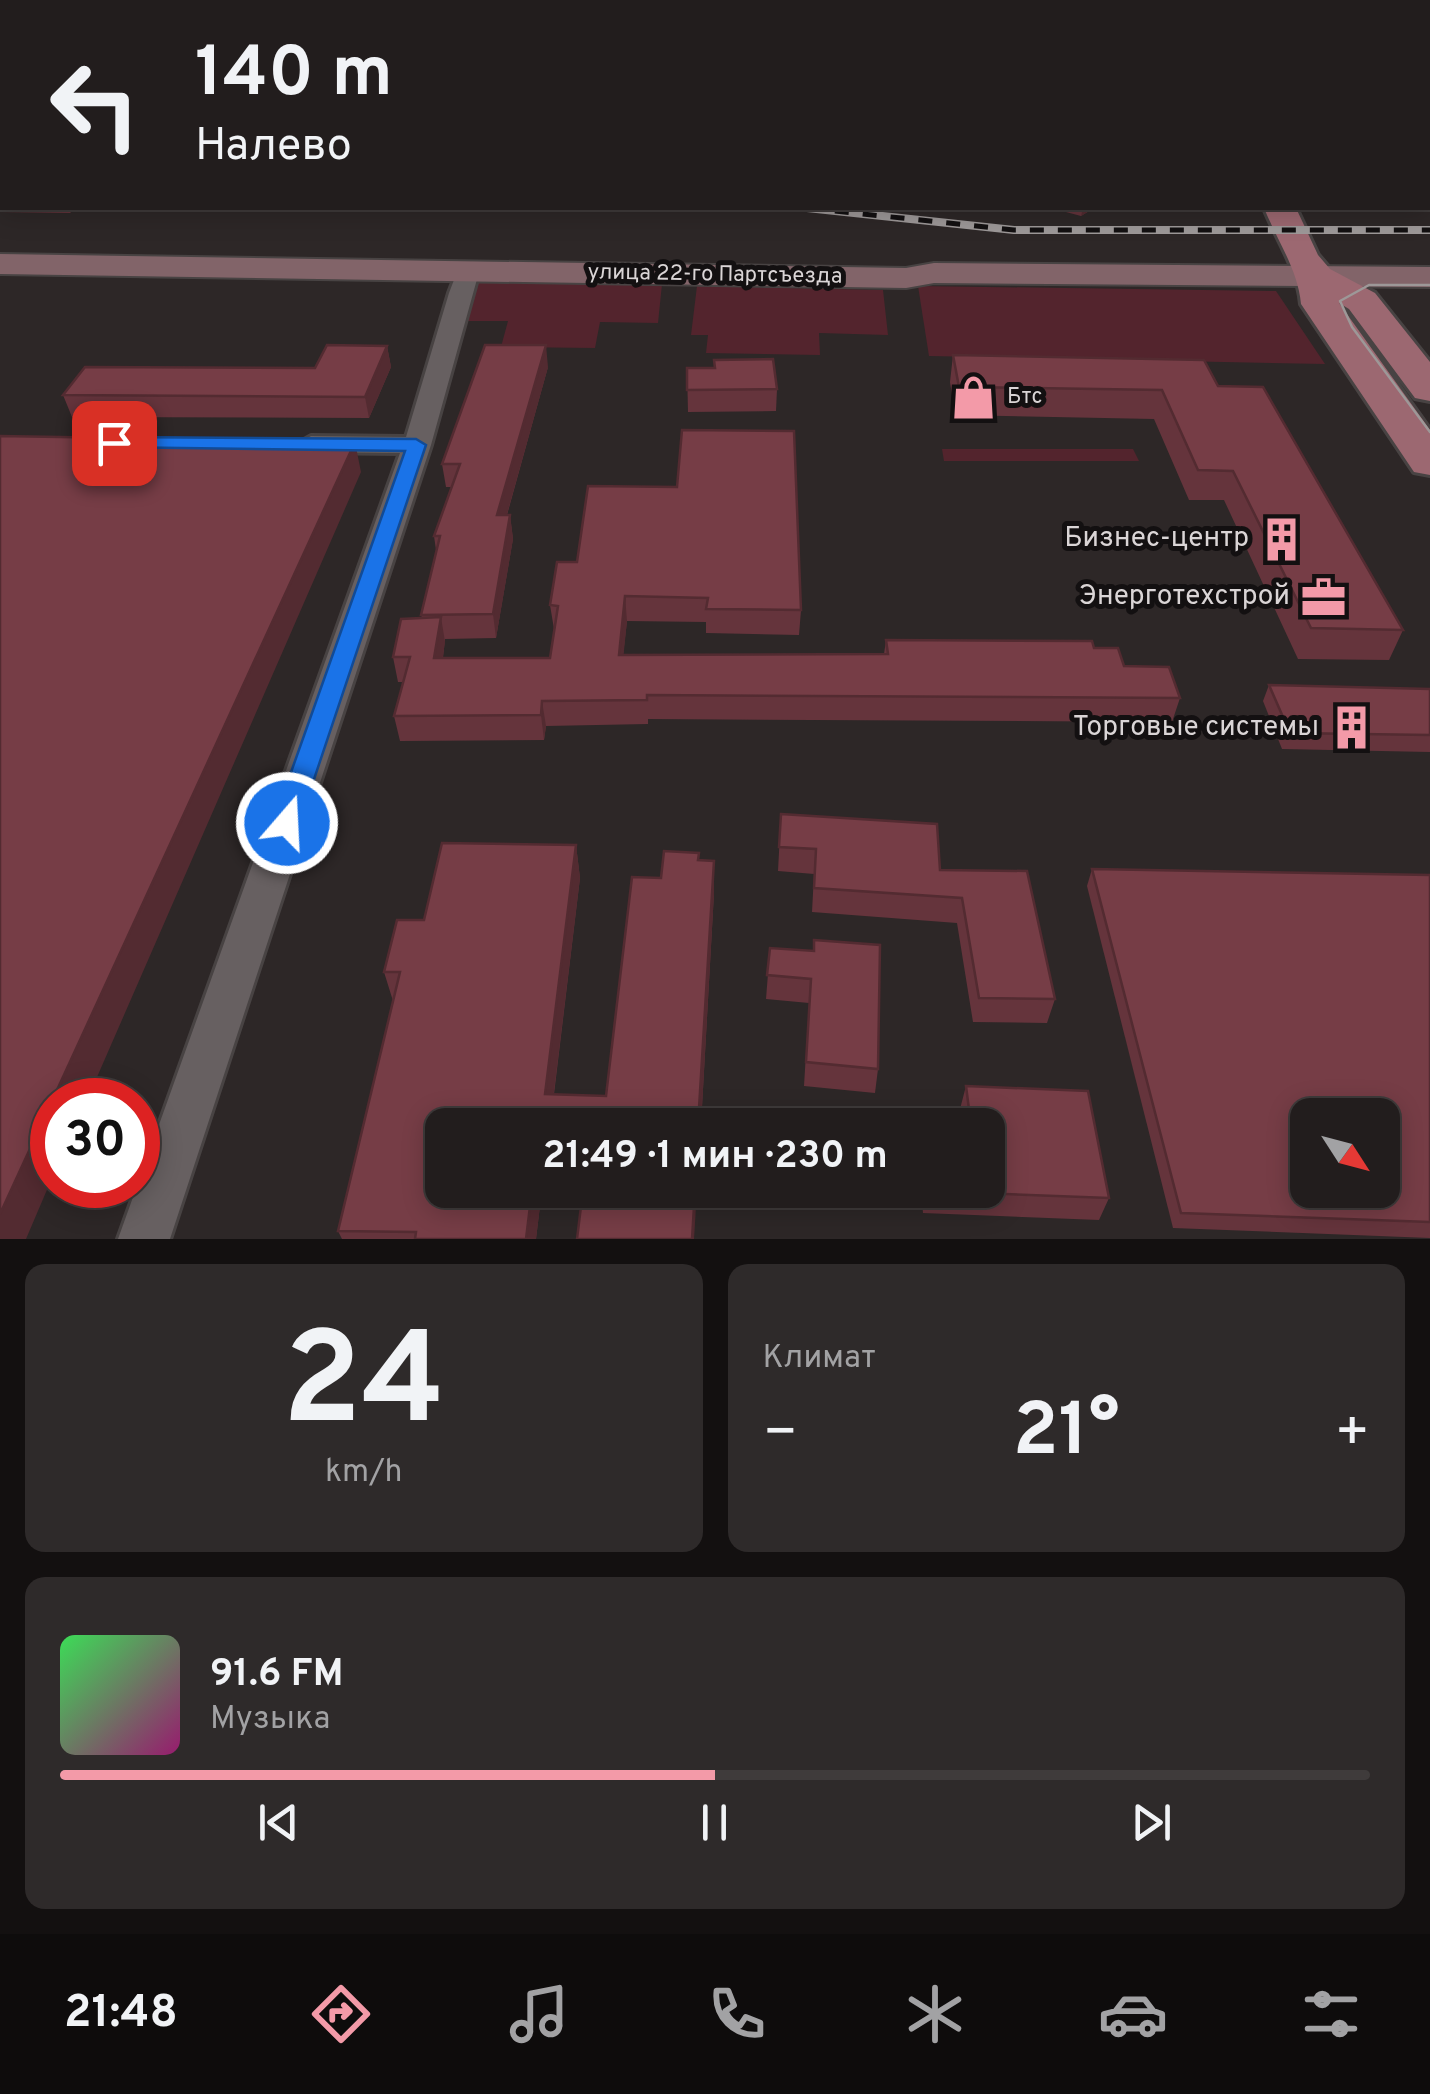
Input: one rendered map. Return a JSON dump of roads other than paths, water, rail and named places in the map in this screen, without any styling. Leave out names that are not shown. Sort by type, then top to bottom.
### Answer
[{"type":"main road","points":[[1281,210],[1294,243],[1317,277],[1320,304],[1430,462]]},
{"type":"main road","points":[[1317,277],[1362,300],[1430,388]]},
{"type":"street","name":"улица 22-го Партсъезда","points":[[0,264],[906,278],[934,272],[1430,277]]},
{"type":"street","points":[[144,1239],[416,445],[439,368],[444,336],[468,272]]},
{"type":"street","points":[[1362,300],[1430,298]]},
{"type":"street","points":[[278,444],[416,445]]},
{"type":"tram line","points":[[1430,285],[1369,285],[1340,301],[1352,327],[1430,432]]},
{"type":"railway","points":[[826,210],[1014,230],[1430,230]]},
{"type":"place","name":"Бтс","points":[[974,397]]},
{"type":"place","name":"Бизнес-центр","points":[[1282,539]]},
{"type":"place","name":"Энерготехстрой","points":[[1323,597]]},
{"type":"place","name":"Торговые системы","points":[[1352,728]]}]
